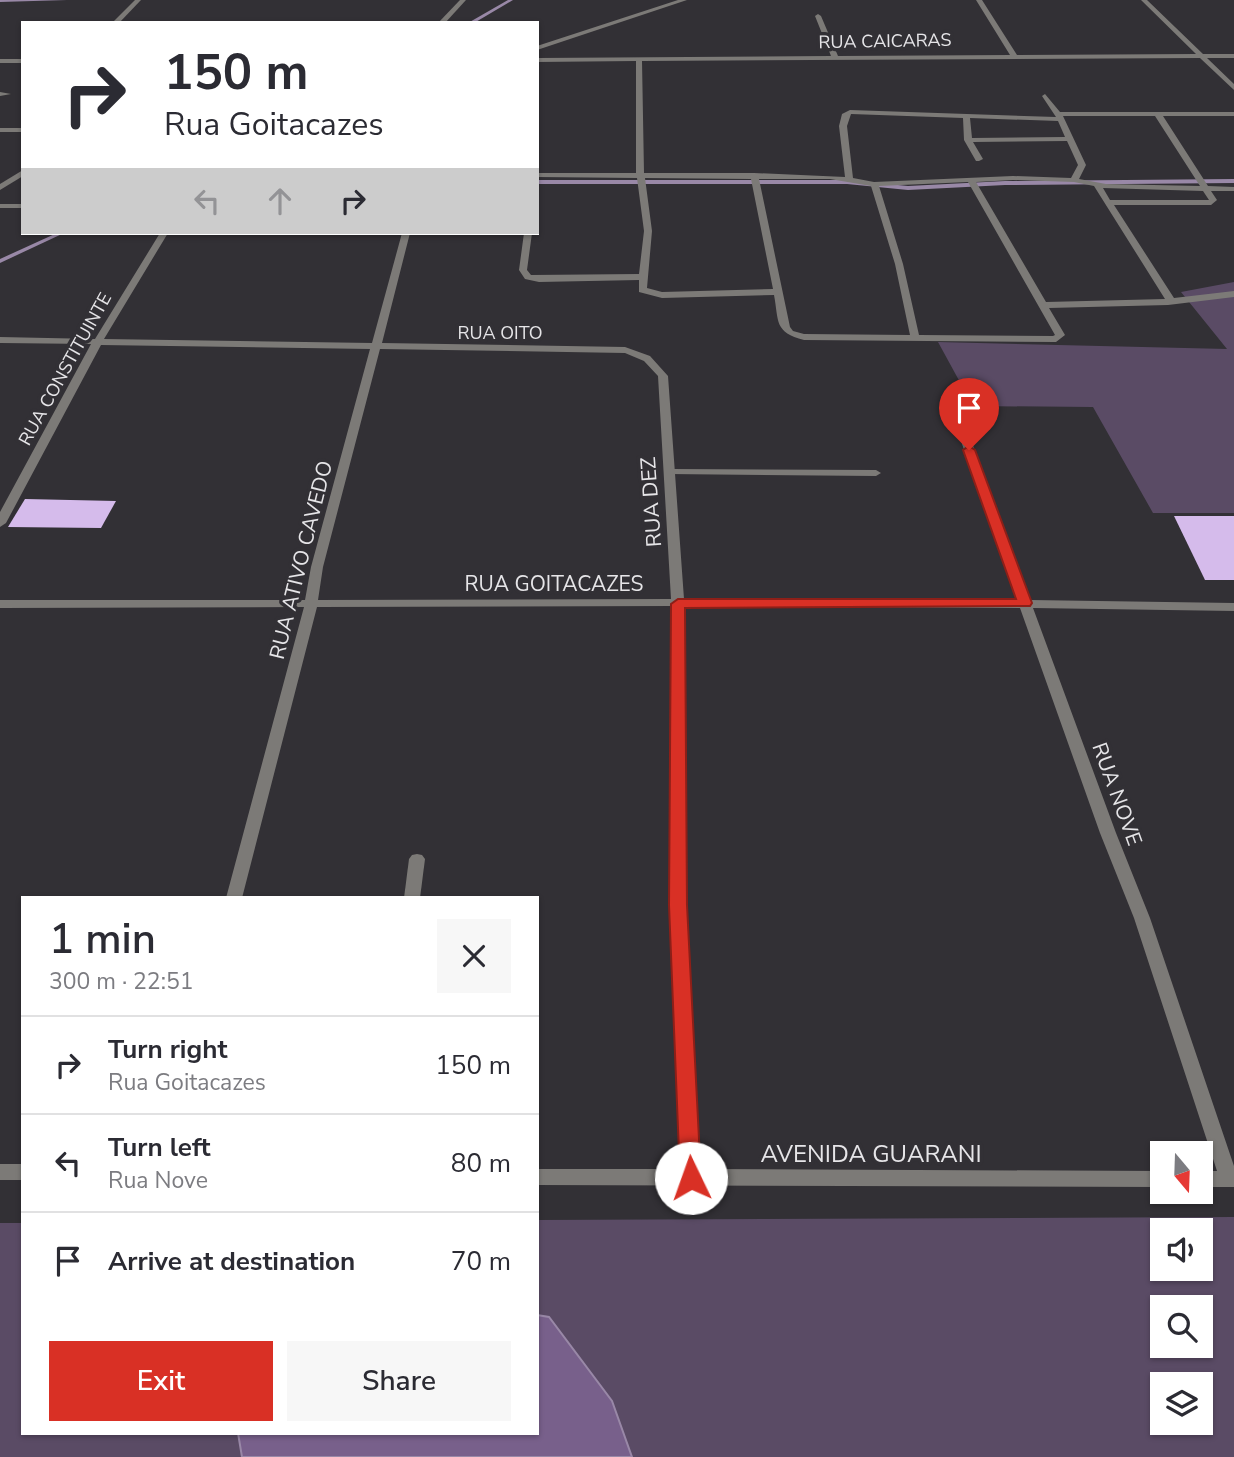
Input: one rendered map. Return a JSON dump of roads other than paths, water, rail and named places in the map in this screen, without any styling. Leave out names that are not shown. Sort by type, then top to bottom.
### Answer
[{"type":"street","points":[[118,21],[138,0]]},
{"type":"street","points":[[443,21],[463,0]]},
{"type":"street","points":[[539,47],[684,0]]},
{"type":"street","points":[[979,0],[1014,56]]},
{"type":"street","points":[[1144,0],[1234,88]]},
{"type":"street","points":[[818,16],[835,57]]},
{"type":"street","name":"RUA CAICARAS","points":[[539,60],[1234,56]]},
{"type":"street","points":[[639,60],[640,174],[648,231],[642,290],[652,294],[778,292]]},
{"type":"street","points":[[0,61],[21,61]]},
{"type":"street","points":[[1045,96],[1082,165],[1074,180]]},
{"type":"street","points":[[849,179],[843,126],[846,114],[850,112],[966,116],[1234,114]]},
{"type":"street","points":[[1108,202],[1212,203],[1157,113]]},
{"type":"street","points":[[966,116],[968,140],[979,159]]},
{"type":"street","points":[[0,130],[21,130]]},
{"type":"street","points":[[968,140],[1068,139]]},
{"type":"street","points":[[0,188],[21,173]]},
{"type":"street","points":[[539,175],[754,175],[849,179],[874,184],[1074,180],[1097,185],[1234,189]]},
{"type":"street","points":[[754,175],[785,328],[790,333],[804,337],[1056,340],[1060,335],[971,180]]},
{"type":"street","points":[[874,184],[899,264],[915,338]]},
{"type":"street","points":[[1097,185],[1170,298],[1168,302]]},
{"type":"street","points":[[0,206],[21,206]]},
{"type":"street","name":"RUA CONSTITUINTE","points":[[0,523],[97,343],[163,235]]},
{"type":"street","name":"RUA ATIVO CAVEDO","points":[[235,896],[310,604],[317,567],[405,235]]},
{"type":"street","points":[[527,235],[523,272],[528,277],[642,277]]},
{"type":"street","points":[[1043,305],[1168,302],[1234,294]]},
{"type":"street","name":"RUA OITO","points":[[0,341],[625,350]]},
{"type":"street","name":"RUA DEZ","points":[[625,350],[651,359],[663,376],[671,472],[678,604],[678,905],[691,1178]]},
{"type":"street","name":"RUA NOVE","points":[[960,424],[1142,918],[1232,1179]]},
{"type":"street","name":"RUA GOITACAZES","points":[[0,604],[1025,603],[1234,607]]},
{"type":"street","points":[[412,896],[417,859]]},
{"type":"street","points":[[0,1172],[21,1172]]},
{"type":"street","name":"AVENIDA GUARANI","points":[[539,1177],[1150,1179]]},
{"type":"street","points":[[1213,1179],[1232,1179]]},
{"type":"lane","points":[[671,472],[876,473]]},
{"type":"waterway","points":[[0,1],[65,0]]},
{"type":"waterway","points":[[474,21],[511,0]]},
{"type":"waterway","points":[[539,182],[847,182],[908,188],[1005,183],[1234,181]]},
{"type":"waterway","points":[[0,261],[57,235]]}]
